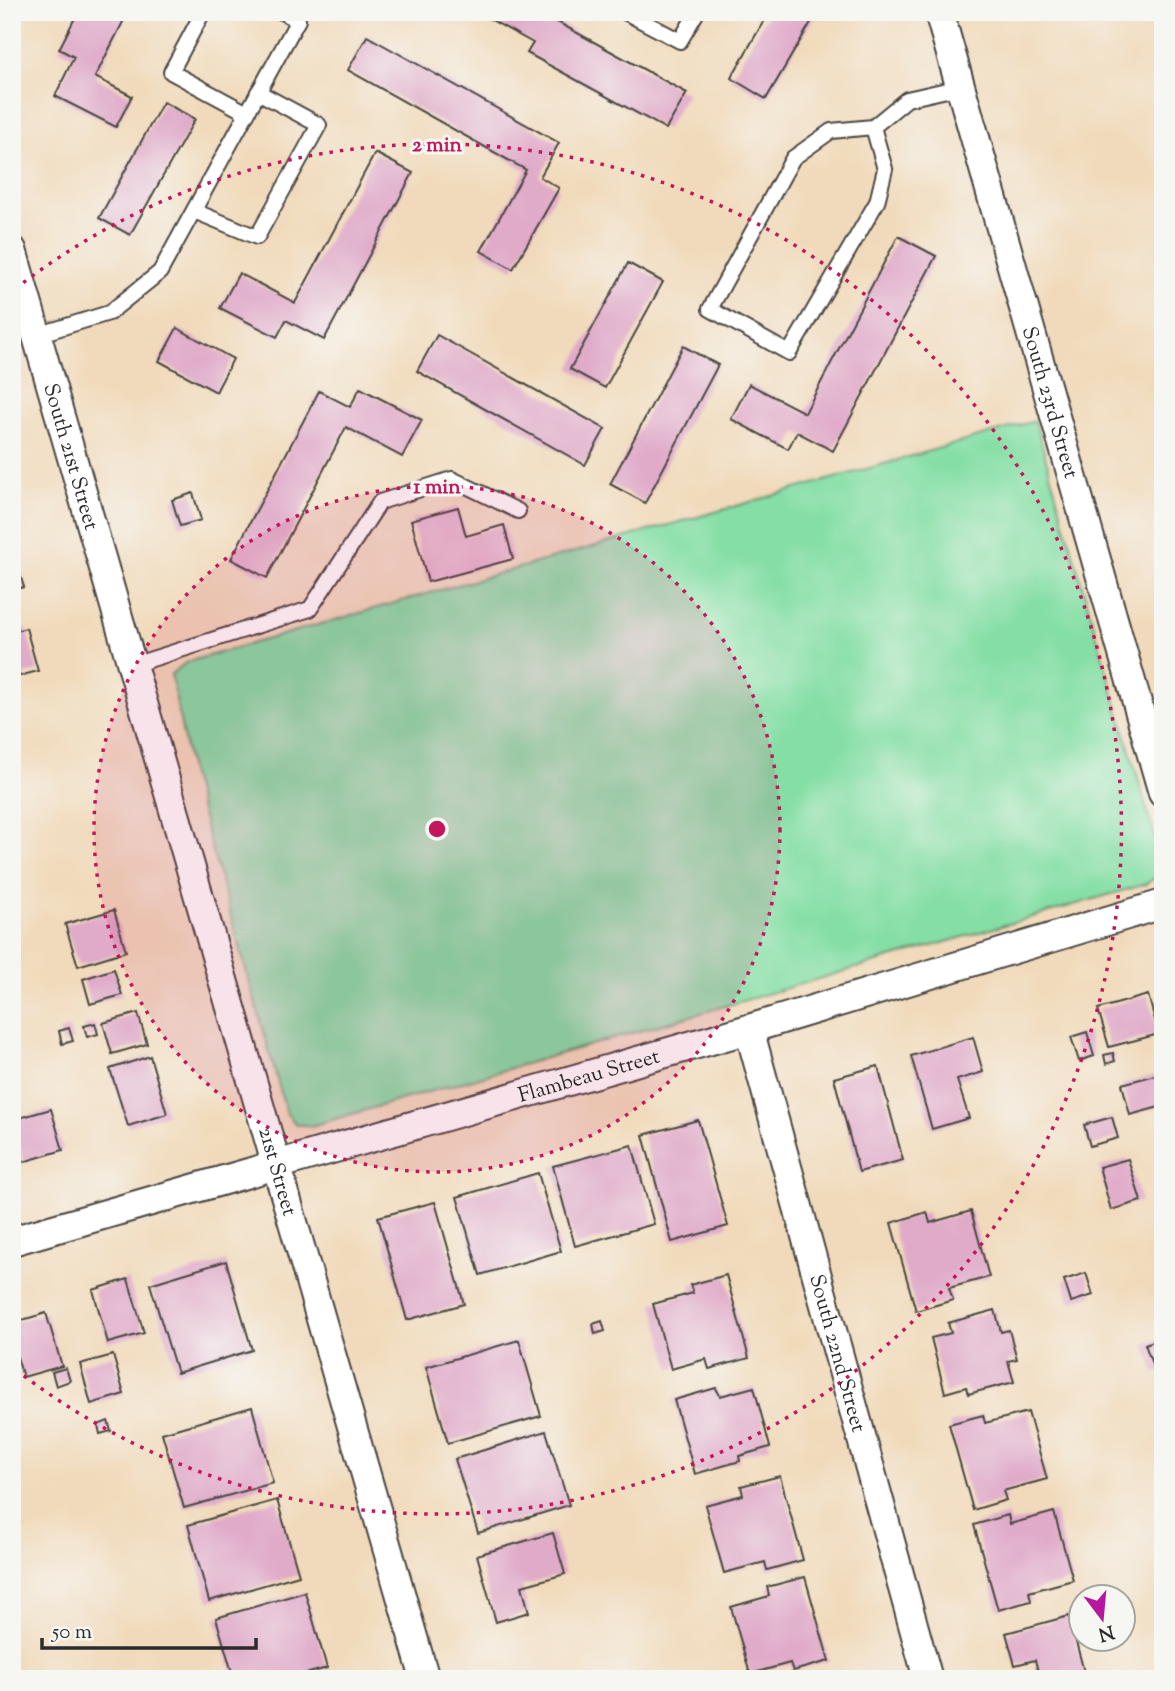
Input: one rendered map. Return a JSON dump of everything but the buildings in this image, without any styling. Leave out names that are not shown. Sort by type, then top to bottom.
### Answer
[{"type":"street","name":"South 23rd Street","points":[[939,12],[1163,793]]},
{"type":"street","name":"South 21st Street","points":[[12,250],[133,665]]},
{"type":"street","name":"21st Street","points":[[133,665],[425,1679]]},
{"type":"street","name":"Flambeau Street","points":[[12,1241],[749,1028],[1163,904]]},
{"type":"street","name":"South 22nd Street","points":[[749,1028],[928,1679]]},
{"type":"lane","points":[[203,12],[171,72],[247,113]]},
{"type":"lane","points":[[37,335],[109,313],[160,272],[298,20],[282,12]]},
{"type":"lane","points":[[625,12],[680,41],[697,12]]},
{"type":"lane","points":[[873,127],[885,169],[877,202],[789,353],[710,309],[793,158],[831,131],[873,127],[907,99],[960,87]]},
{"type":"lane","points":[[194,211],[257,237],[319,125],[258,92]]},
{"type":"lane","points":[[133,665],[310,609],[380,502],[452,479],[518,511]]},
{"type":"green space","points":[[1035,421],[1162,862],[1157,876],[1146,884],[311,1126],[296,1124],[287,1114],[191,776],[171,674],[187,662]]}]
